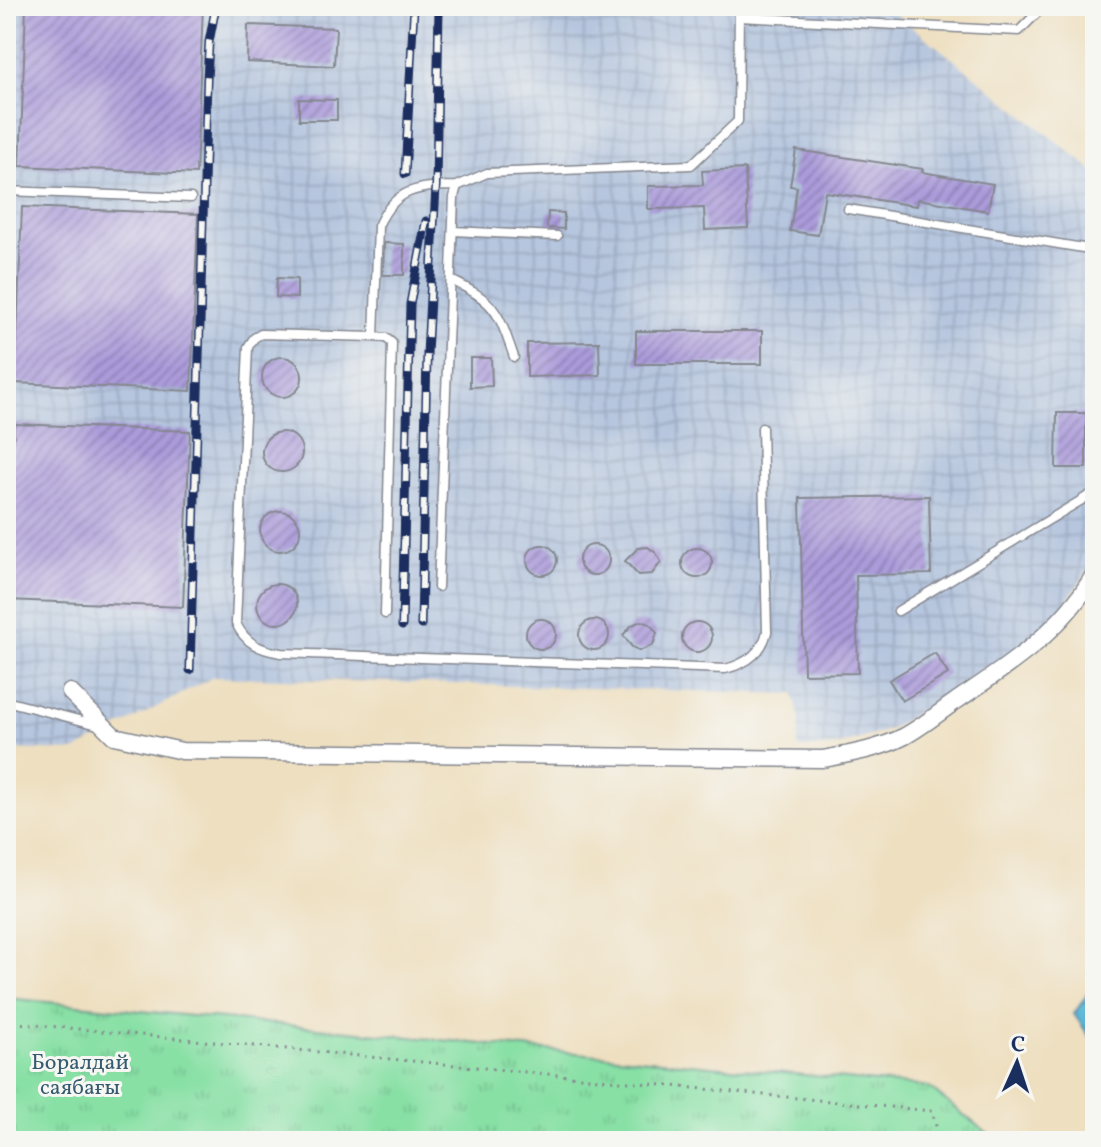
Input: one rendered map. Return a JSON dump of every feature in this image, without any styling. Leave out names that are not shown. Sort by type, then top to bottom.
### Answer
[{"type":"street","points":[[70,692],[114,736],[182,751],[823,759],[861,752],[905,736],[1029,650],[1058,625],[1095,573]]},
{"type":"lane","points":[[374,337],[378,226],[384,212],[397,199],[411,190],[457,186],[487,173],[691,165],[738,121],[739,6]]},
{"type":"lane","points":[[739,17],[1019,31],[1044,6]]},
{"type":"lane","points":[[438,587],[457,186]]},
{"type":"lane","points":[[6,191],[191,198]]},
{"type":"lane","points":[[848,209],[1095,250]]},
{"type":"lane","points":[[453,231],[557,236]]},
{"type":"lane","points":[[451,280],[485,299],[500,315],[514,357]]},
{"type":"lane","points":[[385,614],[392,343],[386,338],[374,337],[261,334],[248,347],[236,623],[250,642],[263,651],[725,669],[749,661],[765,644],[767,632],[762,428]]},
{"type":"lane","points":[[898,611],[1095,492]]},
{"type":"lane","points":[[6,701],[104,726]]},
{"type":"path","points":[[6,1022],[932,1111],[940,1141]]},
{"type":"shaded area","points":[[6,6],[886,6],[1095,172],[1095,556],[1091,566],[1053,620],[1016,649],[889,730],[837,746],[797,748],[800,720],[794,694],[213,677],[74,751],[6,749]]},
{"type":"green space","name":"Боралдай саябағы","points":[[6,998],[928,1087],[997,1141],[6,1141]]},
{"type":"water","points":[[1095,983],[1095,1044],[1074,1014]]},
{"type":"building","points":[[26,6],[203,6],[196,174],[20,166]]},
{"type":"building","points":[[248,25],[336,28],[334,66],[247,62]]},
{"type":"building","points":[[299,99],[337,100],[337,120],[299,120]]},
{"type":"building","points":[[796,150],[923,169],[922,172],[993,184],[988,211],[918,199],[917,206],[825,192],[818,235],[790,231],[797,187],[790,186]]},
{"type":"building","points":[[745,169],[748,228],[705,230],[704,208],[648,209],[648,186],[703,185],[702,171]]},
{"type":"building","points":[[22,207],[198,214],[191,391],[15,383]]},
{"type":"building","points":[[548,212],[564,213],[564,229],[547,228]]},
{"type":"building","points":[[384,243],[404,244],[404,275],[383,275]]},
{"type":"building","points":[[277,278],[297,279],[297,298],[276,297]]},
{"type":"building","points":[[636,331],[762,331],[762,364],[636,364]]},
{"type":"building","points":[[599,342],[600,375],[527,377],[527,343]]},
{"type":"building","points":[[282,357],[296,363],[302,377],[296,391],[282,397],[268,391],[262,377],[268,363]]},
{"type":"building","points":[[470,358],[491,358],[492,386],[470,387]]},
{"type":"building","points":[[1057,413],[1086,413],[1086,468],[1056,468]]},
{"type":"building","points":[[14,424],[190,431],[183,607],[7,600]]},
{"type":"building","points":[[282,432],[296,438],[302,452],[296,466],[282,472],[268,466],[262,452],[268,438]]},
{"type":"building","points":[[929,496],[931,574],[856,575],[858,673],[804,674],[800,498]]},
{"type":"building","points":[[280,511],[294,517],[300,531],[294,545],[280,551],[266,545],[260,531],[266,517]]},
{"type":"building","points":[[542,545],[548,546],[556,554],[556,566],[548,574],[542,575],[536,574],[528,566],[527,560],[528,554],[536,546]]},
{"type":"building","points":[[594,545],[600,546],[608,554],[608,566],[600,574],[594,575],[588,574],[580,566],[579,560],[580,554],[588,546]]},
{"type":"building","points":[[648,547],[661,562],[652,574],[638,575],[625,561],[638,548]]},
{"type":"building","points":[[697,548],[703,549],[711,557],[711,569],[703,577],[697,578],[691,577],[683,569],[682,563],[683,557],[691,549]]},
{"type":"building","points":[[277,584],[291,590],[297,604],[291,618],[277,624],[263,618],[257,604],[263,590]]},
{"type":"building","points":[[541,619],[547,620],[555,628],[555,640],[547,648],[541,649],[535,648],[527,640],[526,634],[527,628],[535,620]]},
{"type":"building","points":[[594,620],[600,621],[608,629],[608,641],[600,649],[594,650],[588,649],[580,641],[579,635],[580,629],[588,621]]},
{"type":"building","points":[[641,621],[650,624],[657,633],[653,645],[640,651],[632,647],[623,635]]},
{"type":"building","points":[[697,622],[703,623],[711,631],[711,643],[703,651],[697,652],[691,651],[683,643],[682,637],[683,631],[691,623]]},
{"type":"building","points":[[935,653],[948,674],[902,701],[889,680]]},
{"type":"railway","points":[[190,670],[207,80],[209,42],[216,6]]},
{"type":"railway","points":[[405,174],[414,6]]},
{"type":"railway","points":[[421,625],[439,6]]},
{"type":"railway","points":[[402,626],[410,304],[426,221]]}]
